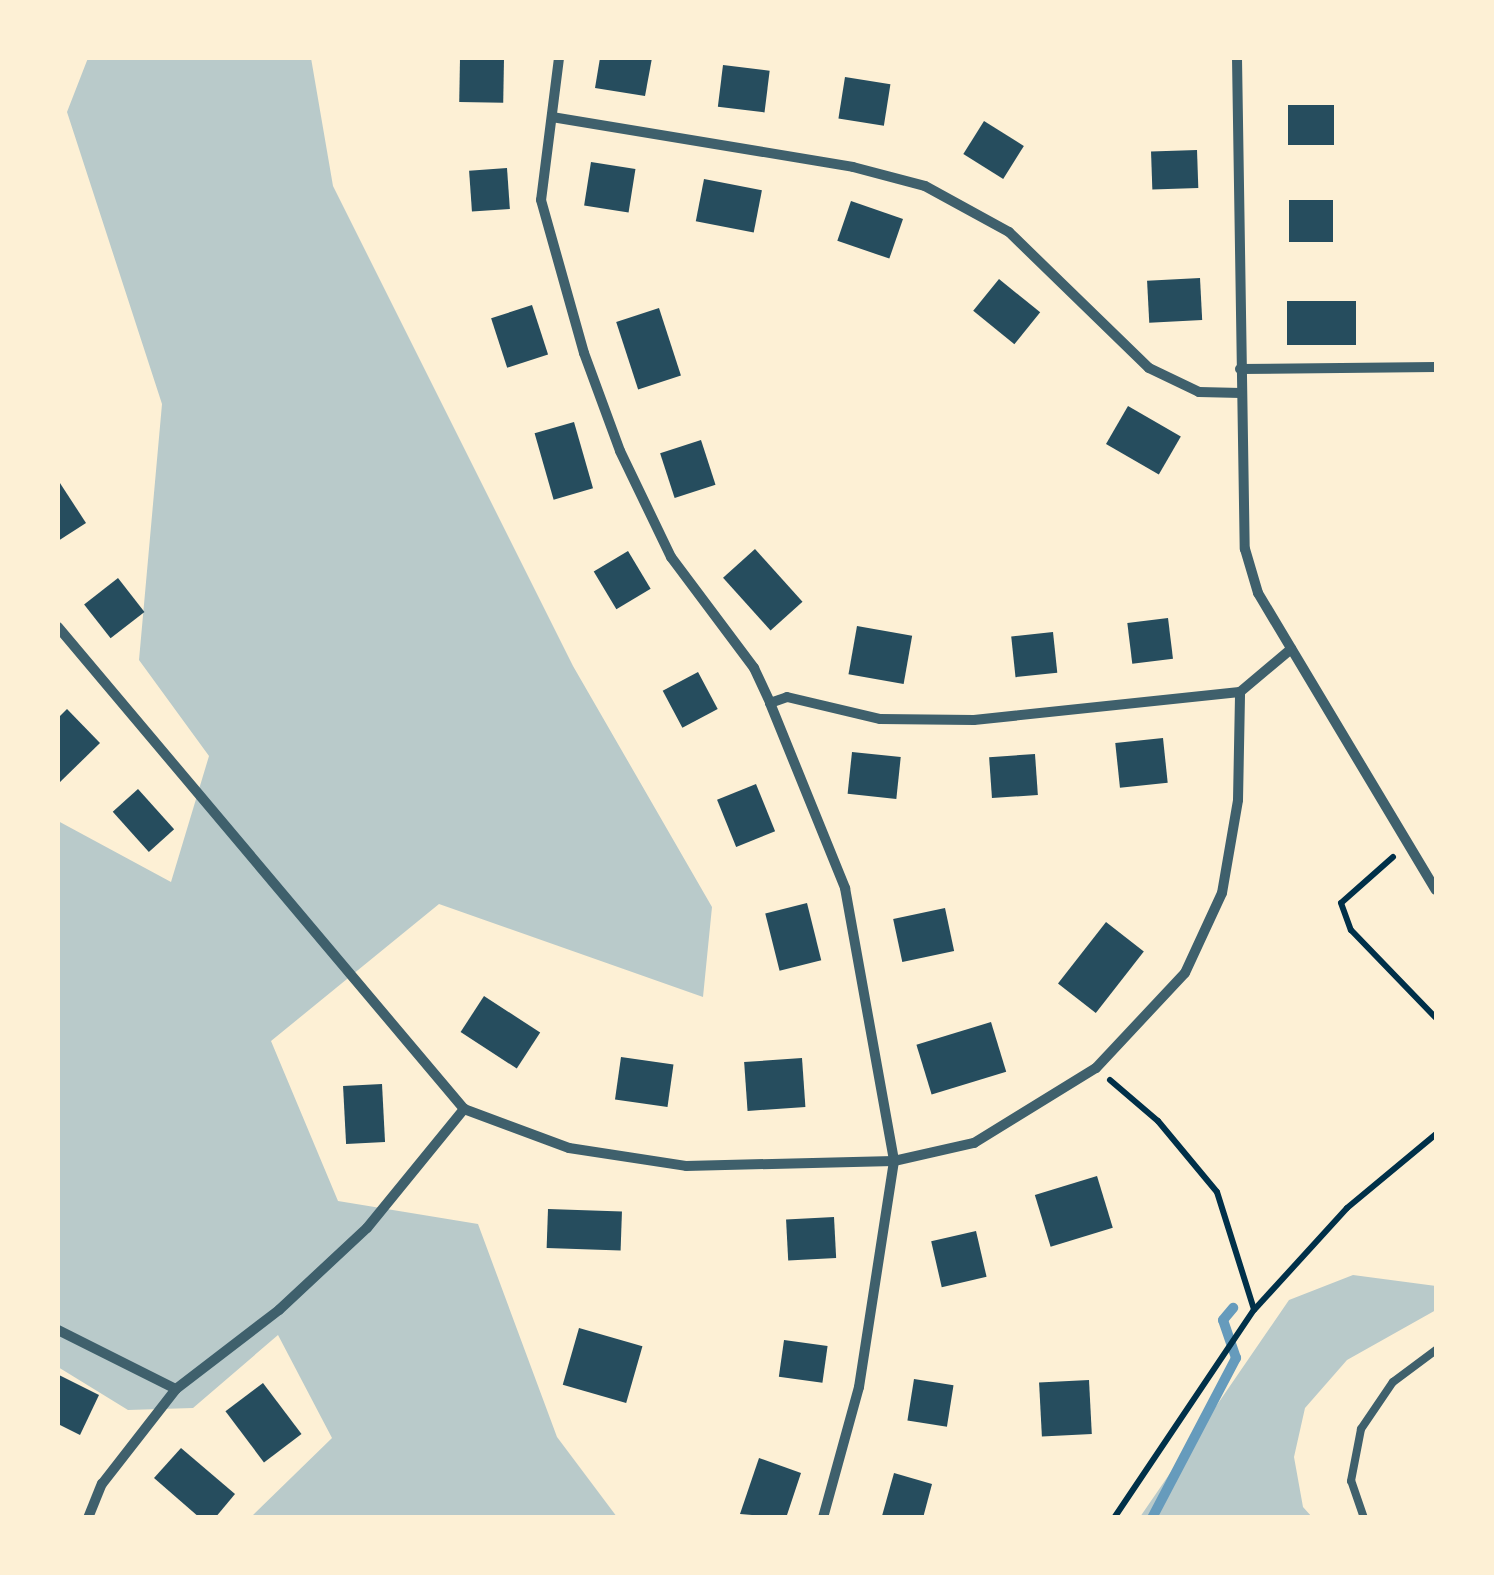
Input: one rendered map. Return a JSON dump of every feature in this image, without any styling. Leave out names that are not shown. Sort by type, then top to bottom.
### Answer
[{"type":"street","points":[[560,58],[541,200],[548,237],[620,452],[671,557],[754,668],[844,888],[894,1161],[860,1387],[823,1518]]},
{"type":"street","points":[[1237,58],[1245,549],[1258,593],[1436,890]]},
{"type":"street","points":[[552,117],[853,167],[925,186],[1010,232],[1149,368],[1200,392],[1241,393]]},
{"type":"street","points":[[1240,369],[1436,367]]},
{"type":"street","points":[[58,627],[464,1109],[570,1148],[686,1166],[894,1161],[974,1143],[1096,1068],[1184,973],[1222,893],[1238,800],[1240,692]]},
{"type":"street","points":[[770,703],[801,699],[880,719],[974,720],[1240,692],[1291,649]]},
{"type":"street","points":[[88,1518],[102,1484],[176,1388],[278,1310],[368,1228],[464,1109]]},
{"type":"street","points":[[58,1330],[176,1388]]},
{"type":"lane","points":[[1364,1518],[1352,1481],[1362,1429],[1393,1382],[1436,1350]]},
{"type":"path","points":[[1409,843],[1341,903],[1351,930],[1436,1018]]},
{"type":"path","points":[[1096,1068],[1158,1121],[1217,1192],[1254,1310]]},
{"type":"path","points":[[1114,1518],[1254,1310],[1347,1208],[1436,1134]]},
{"type":"shaded area","points":[[88,58],[311,58],[333,186],[573,666],[712,907],[703,997],[439,904],[271,1041],[338,1201],[478,1224],[557,1437],[617,1517],[251,1517],[332,1438],[278,1335],[193,1408],[128,1410],[58,1367],[58,821],[171,882],[209,756],[139,660],[162,404],[67,112]]},
{"type":"shaded area","points":[[1353,1275],[1436,1286],[1436,1310],[1347,1360],[1305,1408],[1294,1457],[1303,1507],[1312,1517],[1140,1517],[1289,1300]]},
{"type":"building","points":[[460,58],[504,59],[503,103],[459,102]]},
{"type":"building","points":[[600,58],[652,58],[645,96],[595,88]]},
{"type":"building","points":[[723,65],[770,71],[765,112],[718,107]]},
{"type":"building","points":[[845,77],[890,84],[884,126],[838,118]]},
{"type":"building","points":[[1288,105],[1334,105],[1334,145],[1288,145]]},
{"type":"building","points":[[984,121],[1024,146],[1003,179],[963,154]]},
{"type":"building","points":[[1197,150],[1198,188],[1152,190],[1151,152]]},
{"type":"building","points":[[591,162],[635,169],[629,212],[584,205]]},
{"type":"building","points":[[507,168],[510,209],[472,212],[469,171]]},
{"type":"building","points":[[704,179],[762,190],[754,232],[696,221]]},
{"type":"building","points":[[1289,200],[1333,200],[1333,242],[1289,242]]},
{"type":"building","points":[[851,201],[903,219],[889,259],[837,241]]},
{"type":"building","points":[[1200,278],[1202,320],[1149,323],[1147,281]]},
{"type":"building","points":[[999,279],[1040,312],[1014,344],[973,311]]},
{"type":"building","points":[[1287,301],[1356,301],[1356,345],[1287,345]]},
{"type":"building","points":[[532,305],[548,354],[507,368],[491,318]]},
{"type":"building","points":[[659,308],[681,376],[638,389],[616,322]]},
{"type":"building","points":[[1128,406],[1181,436],[1159,475],[1106,444]]},
{"type":"building","points":[[574,422],[593,488],[554,500],[535,433]]},
{"type":"building","points":[[701,440],[716,485],[675,498],[660,453]]},
{"type":"building","points":[[58,480],[86,523],[58,541]]},
{"type":"building","points":[[755,549],[803,602],[771,631],[723,578]]},
{"type":"building","points":[[628,551],[651,589],[616,609],[594,572]]},
{"type":"building","points":[[118,578],[144,612],[111,638],[84,604]]},
{"type":"building","points":[[1168,618],[1173,659],[1132,664],[1127,623]]},
{"type":"building","points":[[857,626],[912,636],[904,684],[848,674]]},
{"type":"building","points":[[1053,632],[1057,673],[1016,677],[1011,636]]},
{"type":"building","points":[[698,672],[718,709],[682,728],[663,691]]},
{"type":"building","points":[[67,709],[100,743],[58,784],[58,718]]},
{"type":"building","points":[[1163,738],[1168,783],[1120,788],[1115,743]]},
{"type":"building","points":[[852,752],[901,757],[896,799],[848,794]]},
{"type":"building","points":[[1035,754],[1038,795],[992,798],[989,757]]},
{"type":"building","points":[[756,784],[775,831],[736,847],[717,800]]},
{"type":"building","points":[[138,789],[174,829],[149,852],[113,812]]},
{"type":"building","points":[[807,903],[821,960],[780,971],[765,913]]},
{"type":"building","points":[[945,908],[954,951],[902,962],[893,919]]},
{"type":"building","points":[[1106,922],[1144,952],[1096,1013],[1058,983]]},
{"type":"building","points":[[484,996],[540,1032],[517,1069],[461,1032]]},
{"type":"building","points":[[991,1022],[1006,1072],[932,1095],[916,1045]]},
{"type":"building","points":[[621,1057],[673,1064],[667,1107],[615,1100]]},
{"type":"building","points":[[802,1058],[805,1107],[748,1111],[744,1062]]},
{"type":"building","points":[[382,1084],[385,1142],[346,1144],[343,1086]]},
{"type":"building","points":[[1097,1176],[1113,1228],[1051,1247],[1035,1195]]},
{"type":"building","points":[[548,1209],[622,1212],[621,1251],[547,1248]]},
{"type":"building","points":[[834,1217],[836,1258],[788,1260],[786,1220]]},
{"type":"building","points":[[976,1231],[987,1277],[942,1287],[931,1241]]},
{"type":"building","points":[[579,1328],[642,1346],[626,1403],[563,1385]]},
{"type":"building","points":[[784,1340],[828,1346],[822,1383],[779,1377]]},
{"type":"building","points":[[59,1375],[99,1395],[80,1435],[58,1424]]},
{"type":"building","points":[[914,1379],[954,1385],[947,1427],[907,1420]]},
{"type":"building","points":[[1089,1380],[1092,1434],[1042,1437],[1039,1383]]},
{"type":"building","points":[[263,1383],[302,1434],[264,1462],[225,1411]]},
{"type":"building","points":[[181,1448],[235,1494],[215,1518],[200,1518],[154,1478]]},
{"type":"building","points":[[759,1458],[801,1473],[786,1518],[740,1514]]},
{"type":"building","points":[[894,1473],[932,1484],[923,1518],[882,1516]]},
{"type":"waterway","points":[[1152,1518],[1236,1358],[1223,1320],[1233,1308]]}]
